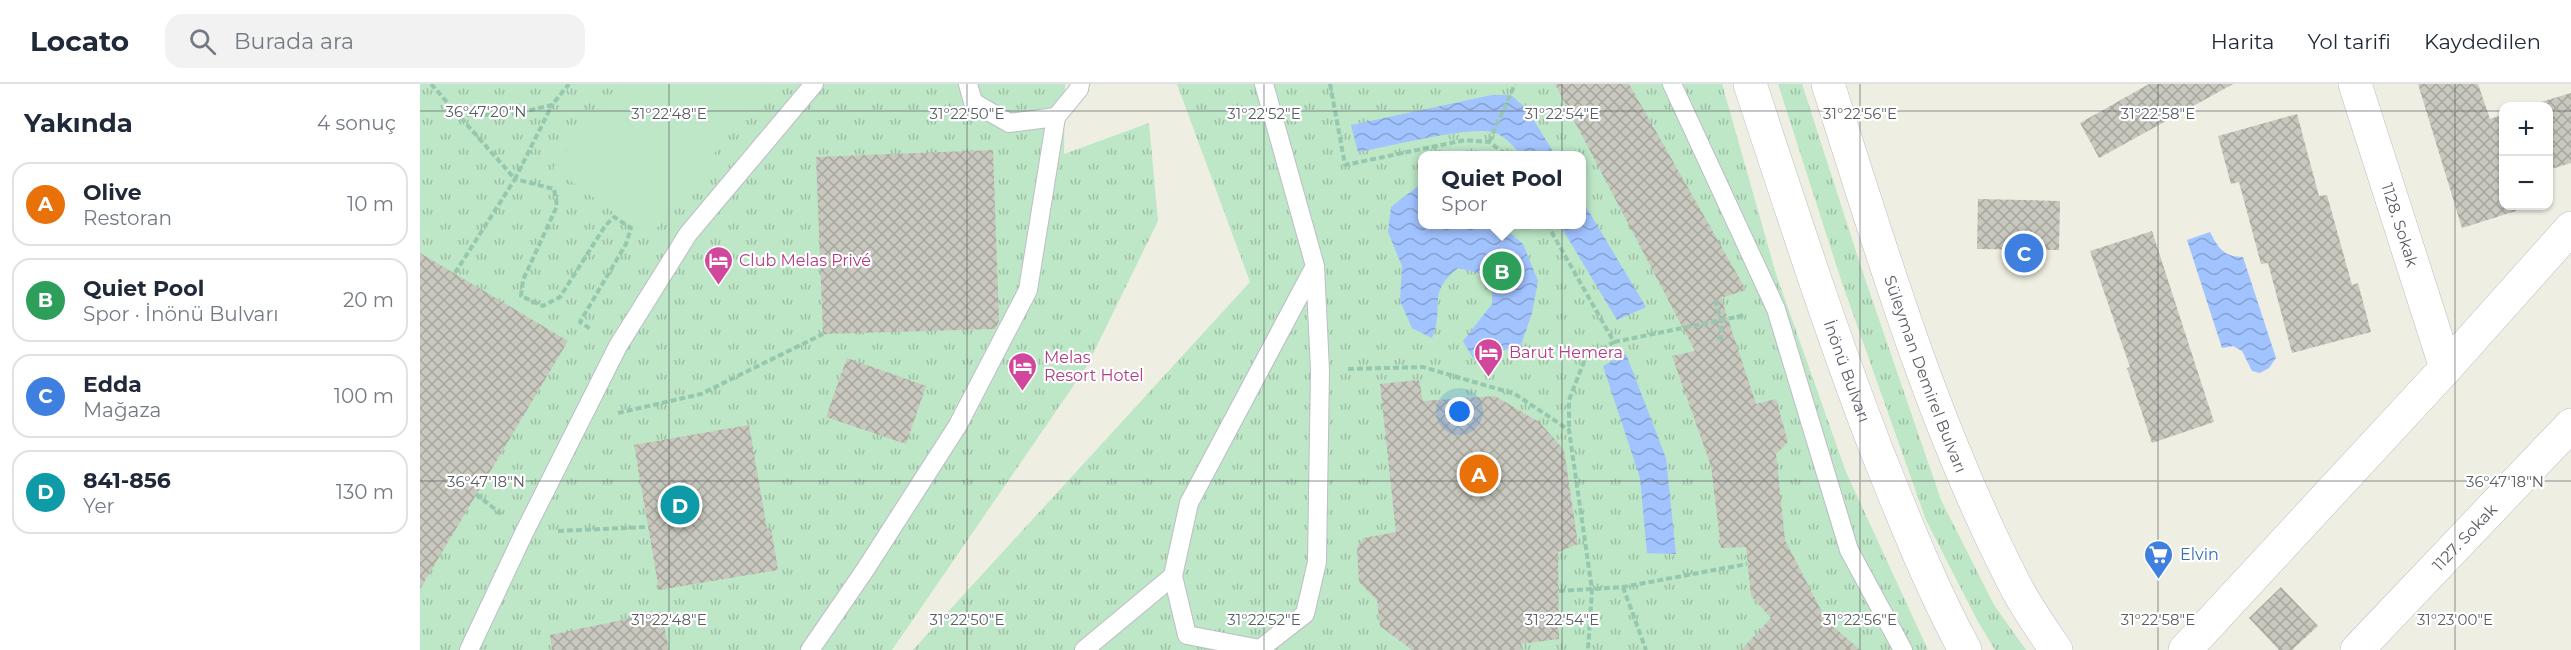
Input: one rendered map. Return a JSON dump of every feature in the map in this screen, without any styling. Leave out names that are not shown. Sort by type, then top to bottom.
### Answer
[{"type":"main road","name":"İnönü Bulvarı","points":[[1750,84],[1809,266],[1862,412],[1911,538],[1965,650]]},
{"type":"main road","name":"Süleyman Demirel Bulvarı","points":[[1828,84],[1887,268],[1950,443],[2015,586],[2056,650]]},
{"type":"main road","name":"1128. Sokak","points":[[2355,84],[2446,368]]},
{"type":"main road","points":[[2185,650],[2446,368],[2571,228]]},
{"type":"main road","name":"1127. Sokak","points":[[2357,650],[2571,425]]},
{"type":"lane","points":[[469,650],[524,533],[618,346],[688,234],[814,84]]},
{"type":"lane","points":[[968,84],[973,102],[1009,123],[1056,117]]},
{"type":"lane","points":[[810,650],[865,570],[958,425],[1028,290],[1056,117],[1079,89],[1080,84]]},
{"type":"lane","points":[[1264,84],[1315,266],[1320,370],[1317,562],[1305,614],[1260,649],[1187,635],[1173,576],[1189,503],[1315,266]]},
{"type":"lane","points":[[1672,84],[1776,309],[1849,550],[1903,650]]},
{"type":"lane","points":[[1084,650],[1173,576]]},
{"type":"path","points":[[432,84],[514,179],[554,189],[557,206],[523,280],[521,296],[543,306],[560,297],[605,226],[614,216],[631,228],[626,244],[580,322],[618,346]]},
{"type":"path","points":[[454,273],[514,179],[552,105],[569,84]]},
{"type":"path","points":[[1330,84],[1345,165],[1465,140],[1489,142],[1501,151]]},
{"type":"path","points":[[1489,142],[1515,84]]},
{"type":"path","points":[[458,115],[509,115],[552,105]]},
{"type":"path","points":[[1549,229],[1614,342]]},
{"type":"path","points":[[1715,300],[1721,320],[1720,344]]},
{"type":"path","points":[[1588,650],[1592,590],[1569,430],[1569,400],[1586,359],[1614,342],[1776,309]]},
{"type":"path","points":[[579,421],[700,394],[823,334]]},
{"type":"path","points":[[1320,370],[1423,367],[1515,394],[1569,430]]},
{"type":"path","points":[[524,533],[648,527]]},
{"type":"path","points":[[1559,591],[1623,587],[1747,564]]},
{"type":"path","points":[[1623,587],[1646,650]]},
{"type":"green space","name":"Club Melas Privé","points":[[420,84],[1065,84],[1064,154],[1149,123],[1158,221],[1087,366],[892,650],[420,650]]},
{"type":"green space","points":[[619,84],[768,84],[649,238],[553,168]]},
{"type":"green space","name":"Barut Hemera","points":[[1177,84],[1722,84],[1776,274],[1846,472],[1928,650],[913,650],[1250,282]]},
{"type":"green space","points":[[1778,84],[1802,84],[1862,270],[1941,500],[1994,605],[2026,650],[1995,650],[1977,620],[1926,520],[1841,280]]},
{"type":"water","points":[[1492,95],[1511,95],[1527,109],[1553,151],[1517,151],[1501,136],[1492,132],[1480,131],[1446,134],[1358,152],[1351,125]]},
{"type":"water","points":[[1418,187],[1418,229],[1506,229],[1523,244],[1538,281],[1532,313],[1521,345],[1474,360],[1463,341],[1492,304],[1492,285],[1482,274],[1458,268],[1448,277],[1439,293],[1436,327],[1432,338],[1412,328],[1400,301],[1402,266],[1388,232],[1391,207]]},
{"type":"water","points":[[1586,207],[1646,307],[1617,320],[1562,229],[1586,229]]},
{"type":"water","points":[[2210,232],[2222,251],[2236,257],[2243,257],[2276,358],[2269,368],[2260,373],[2252,371],[2242,351],[2233,346],[2222,348],[2187,240]]},
{"type":"water","points":[[1626,354],[1666,458],[1676,554],[1647,553],[1640,478],[1603,366]]},
{"type":"building","points":[[1555,84],[1629,84],[1746,290],[1721,298],[1756,404],[1776,399],[1788,442],[1776,454],[1785,540],[1826,620],[1860,650],[1741,650],[1771,618],[1751,596],[1746,547],[1721,548],[1711,466],[1672,356],[1695,351]]},
{"type":"building","points":[[2149,84],[2233,84],[2099,158],[2080,123]]},
{"type":"building","points":[[2418,84],[2478,84],[2490,119],[2499,116],[2499,210],[2516,211],[2462,228]]},
{"type":"building","points":[[2571,93],[2571,163],[2553,168],[2553,102],[2541,102]]},
{"type":"building","points":[[2297,114],[2319,196],[2327,195],[2352,285],[2358,283],[2371,332],[2292,353],[2268,263],[2261,264],[2239,182],[2231,184],[2218,136]]},
{"type":"building","points":[[993,150],[999,321],[995,329],[823,334],[816,157]]},
{"type":"building","points":[[1978,199],[2060,201],[2059,250],[1977,249]]},
{"type":"building","points":[[2152,231],[2214,422],[2152,443],[2127,368],[2130,367],[2090,251]]},
{"type":"building","points":[[420,253],[568,341],[420,589]]},
{"type":"building","points":[[847,358],[926,386],[906,444],[826,417]]},
{"type":"building","points":[[1419,380],[1423,401],[1495,396],[1539,422],[1564,450],[1578,544],[1558,552],[1559,639],[1521,644],[1521,650],[1412,650],[1380,626],[1377,600],[1359,582],[1357,548],[1364,538],[1396,532],[1380,384]]},
{"type":"building","points":[[749,425],[767,529],[771,528],[778,570],[659,590],[634,445]]},
{"type":"building","points":[[2281,587],[2318,626],[2292,650],[2279,650],[2249,618]]},
{"type":"building","points":[[661,612],[669,650],[552,650],[550,635]]},
{"type":"place","name":"Edda","points":[[2024,253]]},
{"type":"place","name":"Quiet Pool","points":[[1502,271]]},
{"type":"place","name":"Club Melas Privé","points":[[718,286]]},
{"type":"place","name":"Barut Hemera","points":[[1488,378]]},
{"type":"place","name":"Melas Resort Hotel","points":[[1023,392]]},
{"type":"place","name":"Olive","points":[[1479,474]]},
{"type":"place","name":"841-856","points":[[680,505]]},
{"type":"place","name":"Elvin","points":[[2159,580]]}]
